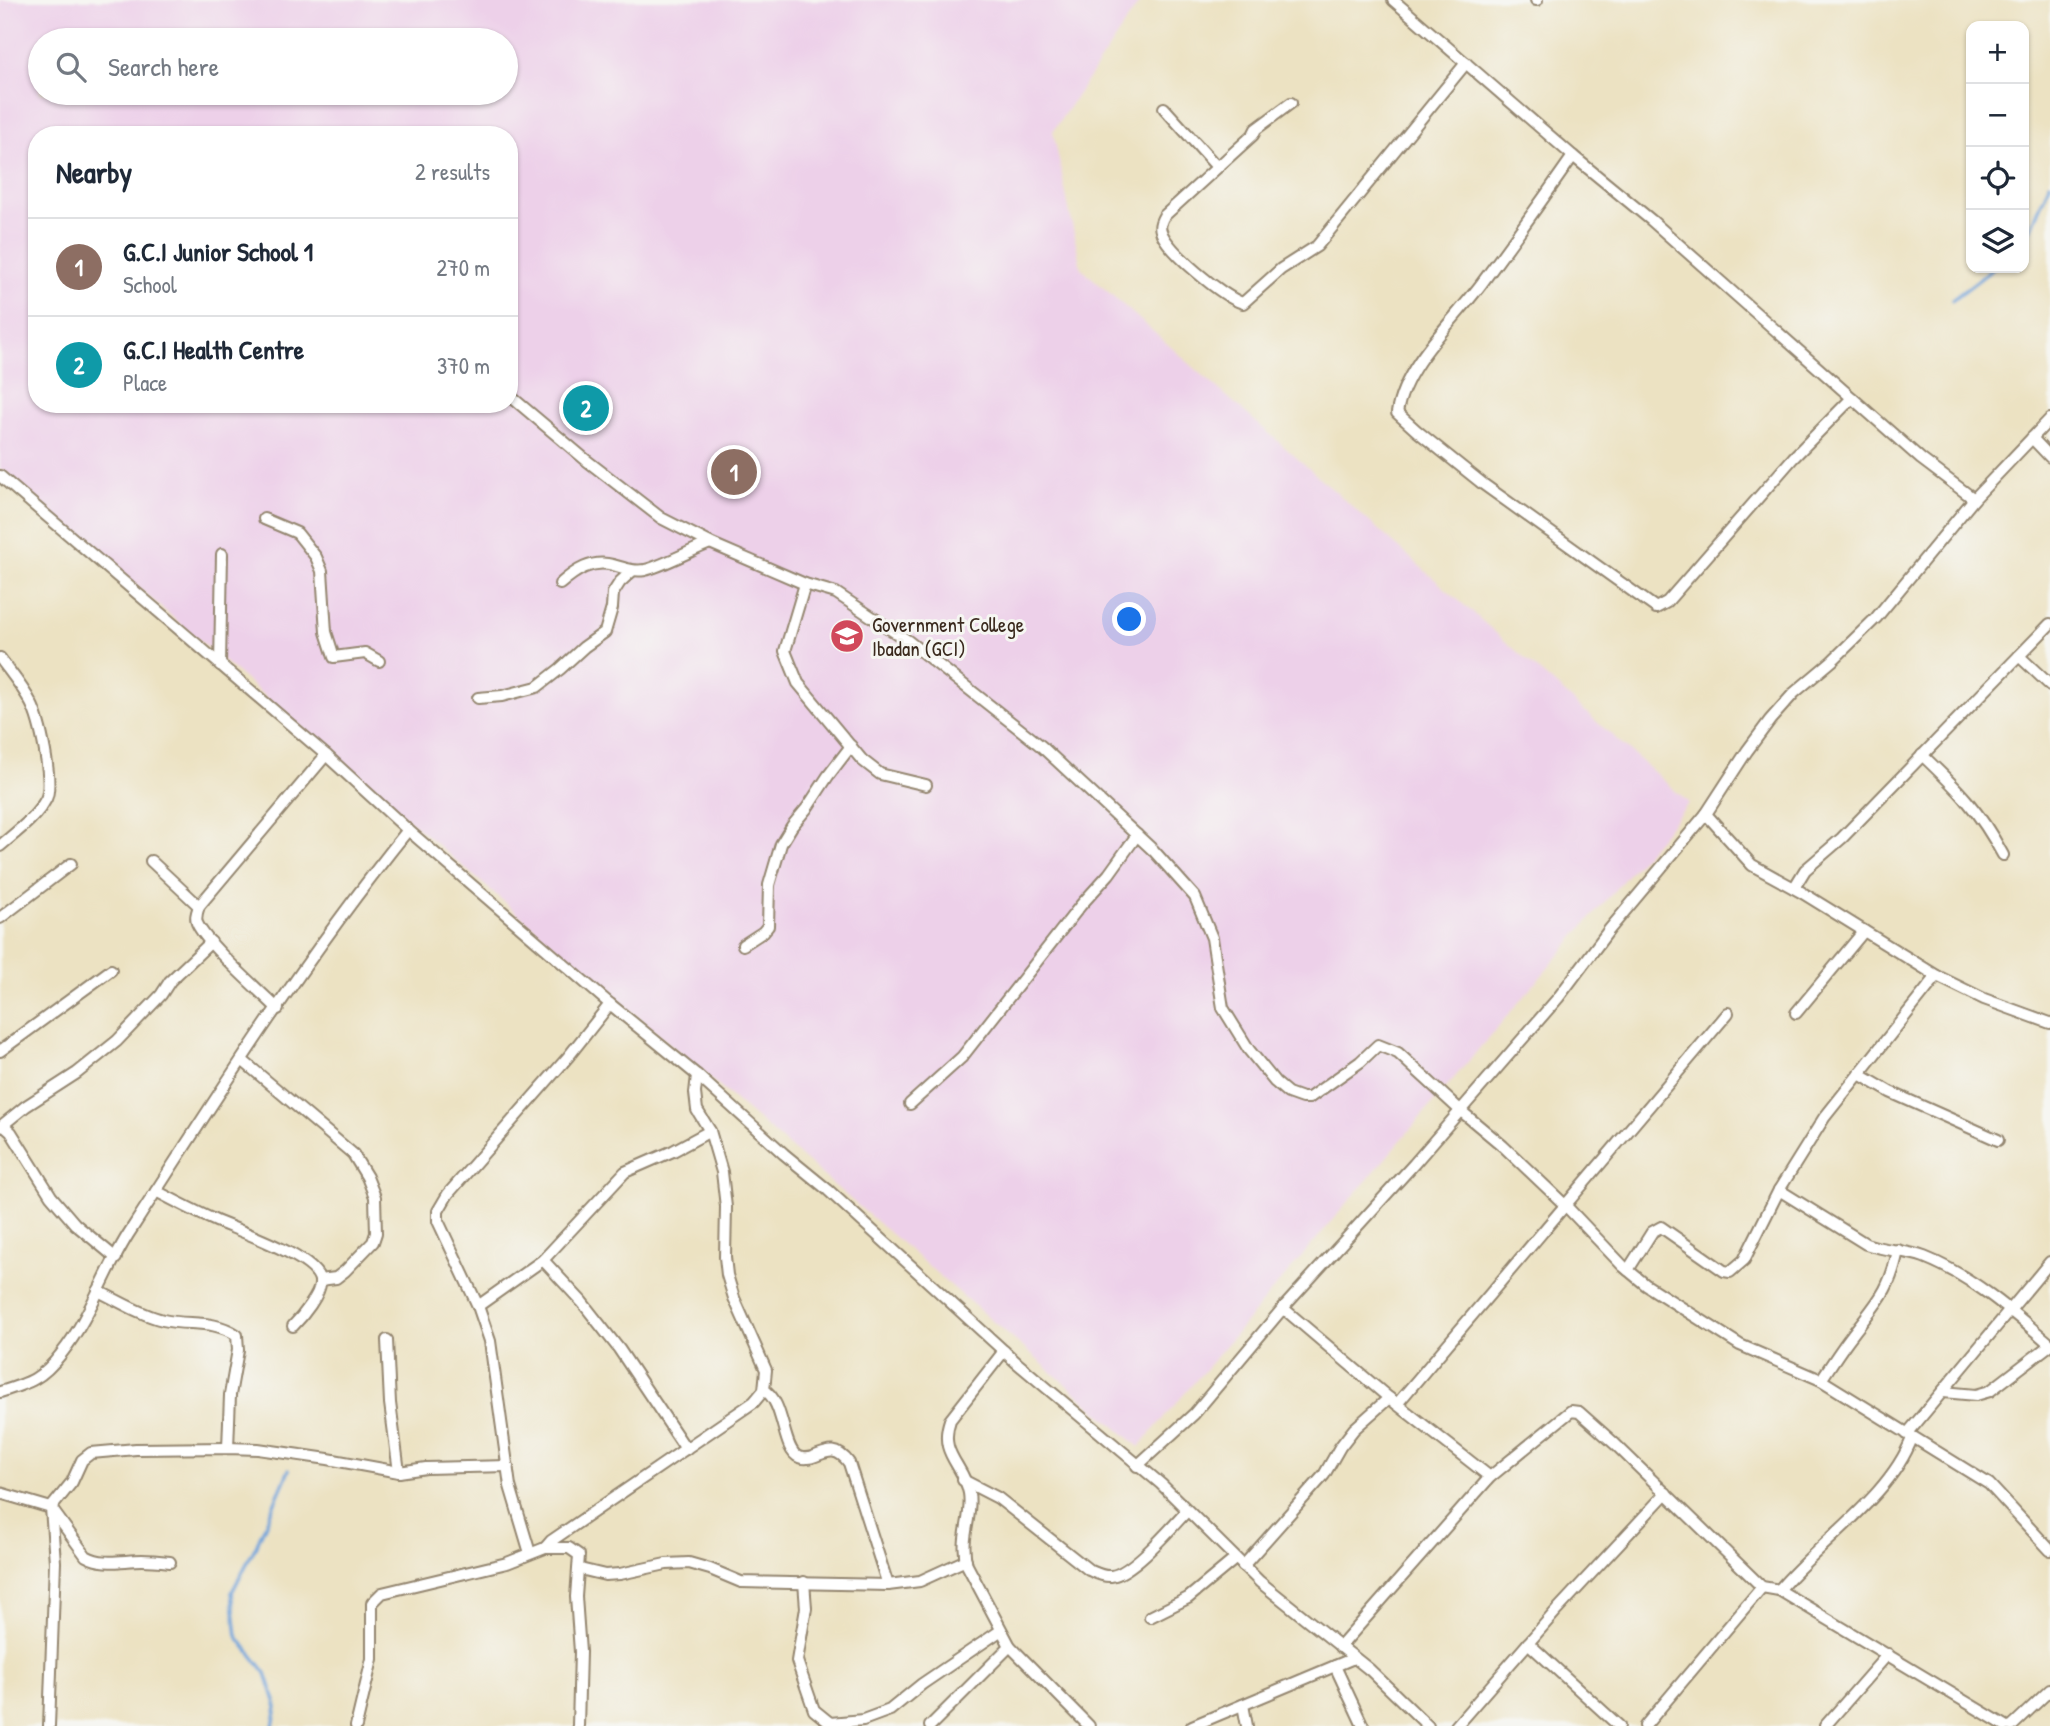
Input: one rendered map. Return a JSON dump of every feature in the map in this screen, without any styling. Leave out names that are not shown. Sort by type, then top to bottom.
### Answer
[{"type":"street","points":[[1393,0],[1573,156],[1651,219],[1921,459],[1974,499]]},
{"type":"street","points":[[1409,14],[1413,0]]},
{"type":"street","points":[[1291,103],[1256,129],[1253,135],[1164,216],[1160,230],[1164,239],[1188,265],[1220,291],[1242,303],[1281,269],[1317,246],[1466,63]]},
{"type":"street","points":[[1164,108],[1217,167]]},
{"type":"street","points":[[1573,156],[1480,286],[1419,363],[1399,400],[1397,412],[1417,431],[1483,484],[1656,608],[1667,602],[1794,458],[1852,398]]},
{"type":"street","points":[[518,403],[586,460],[662,518],[710,543],[805,584],[836,593],[908,640],[1041,746],[1137,835],[1195,897],[1212,938],[1223,1008],[1275,1082],[1288,1093],[1309,1098],[1360,1062],[1378,1045],[1398,1053],[1503,1146],[1646,1285],[1740,1345],[1821,1380],[1989,1484],[2048,1543]]},
{"type":"street","points":[[1137,1466],[1194,1415],[1283,1308],[1461,1111],[1558,998],[1609,930],[1706,814],[1746,751],[1770,720],[1794,693],[1876,618],[1974,499],[2050,419]]},
{"type":"street","points":[[2032,438],[2050,457]]},
{"type":"street","points":[[0,476],[326,755],[408,830],[610,1004],[697,1075],[888,1243],[1004,1351],[1161,1484],[1239,1562],[1354,1658],[1427,1726]]},
{"type":"street","points":[[264,519],[297,533],[316,558],[322,571],[326,632],[334,657],[365,653],[379,661]]},
{"type":"street","points":[[560,584],[573,573],[593,563],[632,571],[648,570],[710,543]]},
{"type":"street","points":[[220,665],[222,554]]},
{"type":"street","points":[[478,698],[502,696],[537,687],[605,632],[612,608],[612,593],[632,571]]},
{"type":"street","points":[[805,584],[785,651],[797,683],[862,761],[880,774],[926,785]]},
{"type":"street","points":[[1780,881],[1805,870],[1842,838],[2050,624]]},
{"type":"street","points":[[2019,656],[2050,685]]},
{"type":"street","points":[[0,658],[32,705],[48,764],[49,783],[47,797],[36,813],[0,846]]},
{"type":"street","points":[[743,944],[768,926],[769,885],[781,844],[851,746]]},
{"type":"street","points":[[278,1009],[211,942],[197,922],[196,915],[199,906],[326,755]]},
{"type":"street","points":[[1922,755],[1964,795],[1987,824],[2003,855]]},
{"type":"street","points":[[1706,814],[1752,866],[1794,888],[1937,976],[1984,999],[2050,1023]]},
{"type":"street","points":[[0,1392],[33,1382],[60,1357],[75,1335],[124,1240],[197,1125],[373,873],[408,830]]},
{"type":"street","points":[[910,1104],[970,1048],[1137,835]]},
{"type":"street","points":[[151,861],[199,906]]},
{"type":"street","points":[[0,918],[71,864]]},
{"type":"street","points":[[1794,888],[1805,870]]},
{"type":"street","points":[[1796,1013],[1864,931]]},
{"type":"street","points":[[116,1258],[75,1224],[51,1195],[10,1132],[2,1126],[117,1041],[161,995],[170,981],[211,942]]},
{"type":"street","points":[[0,1051],[111,970]]},
{"type":"street","points":[[1628,1270],[1652,1232],[1661,1227],[1724,1271],[1734,1270],[1744,1260],[1779,1190],[1824,1118],[1937,976]]},
{"type":"street","points":[[530,1553],[510,1486],[494,1359],[478,1306],[438,1221],[438,1211],[448,1194],[568,1057],[610,1004]]},
{"type":"street","points":[[1150,1617],[1176,1606],[1239,1562],[1324,1475],[1354,1429],[1393,1401],[1566,1206],[1728,1013]]},
{"type":"street","points":[[242,1060],[353,1154],[375,1197],[376,1233],[373,1242],[336,1278],[320,1280]]},
{"type":"street","points":[[1859,1074],[1890,1092],[1998,1140]]},
{"type":"street","points":[[545,1548],[551,1541],[754,1402],[764,1390],[766,1370],[734,1298],[727,1275],[724,1257],[726,1207],[722,1172],[710,1131],[697,1110],[697,1075]]},
{"type":"street","points":[[478,1306],[543,1260],[625,1172],[710,1131]]},
{"type":"street","points":[[1779,1190],[1866,1244],[1878,1249],[1923,1256],[1964,1276],[2050,1345],[1990,1391],[1976,1395],[1943,1392]]},
{"type":"street","points":[[156,1191],[297,1257],[316,1271],[320,1288],[293,1326]]},
{"type":"street","points":[[1821,1380],[1849,1338],[1882,1298],[1893,1272],[1898,1250]]},
{"type":"street","points":[[543,1260],[582,1302],[619,1349],[686,1449]]},
{"type":"street","points":[[1779,1590],[1798,1567],[1835,1534],[1884,1483],[1906,1452],[1909,1436],[2050,1262]]},
{"type":"street","points":[[98,1291],[149,1315],[165,1320],[208,1323],[226,1328],[237,1335],[239,1338],[230,1395],[228,1448]]},
{"type":"street","points":[[1283,1308],[1393,1401],[1490,1477]]},
{"type":"street","points":[[387,1340],[390,1403],[399,1472]]},
{"type":"street","points":[[1004,1351],[950,1420],[946,1432],[946,1444],[969,1492],[963,1552],[1010,1646],[1089,1726]]},
{"type":"street","points":[[764,1390],[774,1398],[791,1449],[797,1457],[833,1451],[849,1463],[888,1585]]},
{"type":"street","points":[[1340,1647],[1490,1477],[1571,1411],[1579,1412],[1762,1587],[1779,1590],[2006,1726]]},
{"type":"street","points":[[50,1726],[55,1562],[51,1507],[72,1482],[82,1460],[91,1453],[136,1449],[258,1449],[399,1472],[426,1468],[508,1466]]},
{"type":"street","points":[[963,1480],[998,1498],[1089,1570],[1104,1576],[1114,1576],[1147,1554],[1187,1511]]},
{"type":"street","points":[[0,1493],[51,1507],[86,1556],[94,1560],[109,1563],[141,1560],[170,1562]]},
{"type":"street","points":[[1456,1726],[1666,1493]]},
{"type":"street","points":[[356,1726],[372,1659],[372,1603],[382,1593],[506,1563],[545,1548],[569,1548],[579,1555],[576,1597],[580,1652],[578,1726]]},
{"type":"street","points":[[580,1569],[605,1575],[666,1564],[689,1563],[741,1582],[888,1585],[920,1581],[966,1560]]},
{"type":"street","points":[[804,1582],[806,1608],[797,1661],[814,1710],[830,1723],[863,1720],[890,1710],[922,1684],[1000,1630]]},
{"type":"street","points":[[1645,1726],[1762,1587]]},
{"type":"street","points":[[1528,1643],[1619,1726]]},
{"type":"street","points":[[930,1726],[1010,1646]]},
{"type":"street","points":[[1825,1726],[1888,1654]]},
{"type":"street","points":[[1192,1726],[1354,1658]]},
{"type":"street","points":[[1335,1666],[1363,1726]]},
{"type":"street","points":[[2012,1726],[2050,1690]]},
{"type":"street","points":[[1242,1704],[1247,1726]]},
{"type":"shaded area","name":"Government College Ibadan (GCI)","points":[[0,0],[1141,0],[1053,131],[1081,268],[1689,803],[1139,1447],[0,469]]},
{"type":"waterway","points":[[2029,232],[2050,183]]},
{"type":"waterway","points":[[1952,300],[1987,273]]},
{"type":"waterway","points":[[273,1726],[277,1707],[266,1673],[237,1636],[232,1592],[256,1546],[289,1470]]},
{"type":"place","name":"G.C.I Health Centre","points":[[586,408]]},
{"type":"place","name":"G.C.I Junior School 1","points":[[734,472]]},
{"type":"place","name":"Government College Ibadan (GCI)","points":[[847,636]]}]
